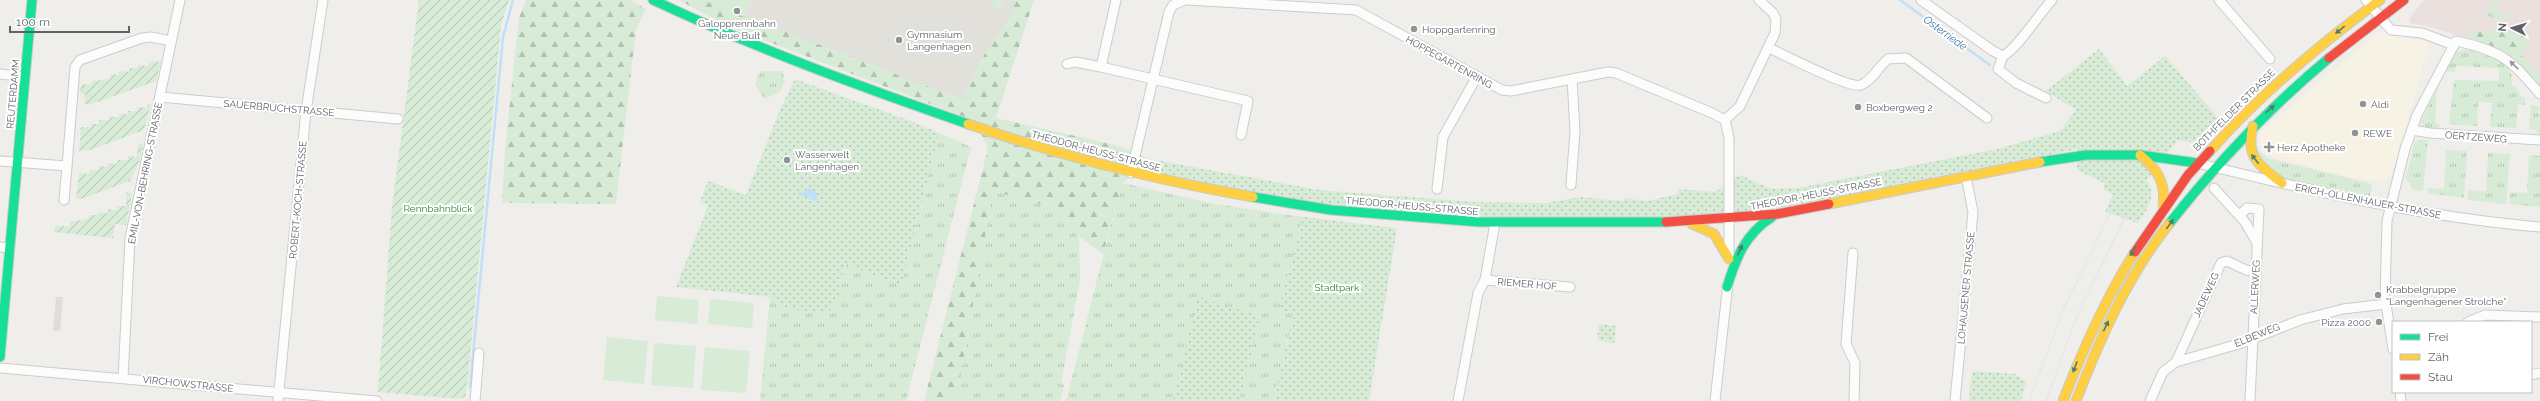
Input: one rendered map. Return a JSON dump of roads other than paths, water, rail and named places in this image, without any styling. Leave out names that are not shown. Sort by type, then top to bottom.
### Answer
[{"type":"street","name":"REUTERDAMM","points":[[0,357],[32,0]]},
{"type":"street","name":"EMIL-VON-BEHRING-STRASSE","points":[[123,378],[130,238],[180,0]]},
{"type":"street","name":"ROBERT-KOCH-STRASSE","points":[[279,397],[306,111],[323,0]]},
{"type":"street","name":"THEODOR-HEUSS-STRASSE","points":[[653,0],[728,35],[932,113],[1031,146],[1131,173],[1221,193],[1321,209],[1414,218],[1495,223],[1686,222],[1730,220],[1777,214],[1966,176],[2086,155],[2140,155],[2197,164]]},
{"type":"street","points":[[1101,66],[1116,0]]},
{"type":"street","name":"HOPPEGARTENRING","points":[[1131,173],[1169,12],[1173,5],[1186,0],[1356,10],[1493,87],[1511,92],[1604,72],[1616,73],[1725,120]]},
{"type":"street","points":[[1715,401],[1729,259],[1729,138],[1725,120],[1740,106],[1776,33],[1776,19],[1769,8],[1759,0]]},
{"type":"street","points":[[1921,0],[1993,52],[2003,56]]},
{"type":"street","points":[[2046,98],[2016,83],[1998,69],[2003,56],[2014,48],[2037,16],[2052,0]]},
{"type":"street","points":[[2219,0],[2270,59]]},
{"type":"street","name":"BOTHFELDER STRASSE","points":[[2063,401],[2100,310],[2129,258],[2162,209],[2197,164],[2242,115],[2289,72],[2368,3],[2380,0]]},
{"type":"street","points":[[2076,401],[2096,349],[2124,292],[2147,256],[2213,167],[2253,125],[2300,82],[2379,18],[2404,0]]},
{"type":"street","points":[[2368,3],[2379,18],[2391,30],[2422,33],[2455,43],[2490,49],[2507,58],[2540,94]]},
{"type":"street","points":[[64,200],[75,67],[80,60],[142,38],[151,37],[171,41]]},
{"type":"street","points":[[2392,343],[2386,304],[2386,232],[2390,208],[2412,130],[2455,43]]},
{"type":"street","points":[[1769,48],[1842,82],[1857,86],[1866,82],[1888,59],[1906,58],[1987,118]]},
{"type":"street","points":[[1067,64],[1075,62],[1101,66],[1248,101],[1241,135]]},
{"type":"street","points":[[0,74],[25,77]]},
{"type":"street","points":[[1437,189],[1443,137],[1476,78]]},
{"type":"street","points":[[1571,185],[1575,131],[1572,79]]},
{"type":"street","name":"SAUERBRUCHSTRASSE","points":[[160,97],[398,119]]},
{"type":"street","points":[[2253,125],[2248,140],[2252,156],[2282,183]]},
{"type":"street","name":"OERTZEWEG","points":[[2412,130],[2430,134],[2540,140]]},
{"type":"street","points":[[2140,155],[2155,167],[2163,178],[2165,190],[2162,209]]},
{"type":"street","points":[[0,161],[18,161],[67,166]]},
{"type":"street","name":"ERICH-OLLENHAUER-STRASSE","points":[[2197,164],[2390,208],[2540,227]]},
{"type":"street","name":"LOHAUSENER STRASSE","points":[[1955,401],[1973,212],[1966,176]]},
{"type":"street","points":[[2214,188],[2240,215],[2257,245]]},
{"type":"street","name":"ALLERWEG","points":[[2240,215],[2247,208],[2259,209],[2250,401]]},
{"type":"street","points":[[1727,287],[1738,253],[1749,235],[1759,224],[1777,214]]},
{"type":"street","points":[[1686,222],[1714,234],[1729,259]]},
{"type":"street","points":[[1458,401],[1478,292],[1485,280],[1495,223]]},
{"type":"street","points":[[0,247],[10,248]]},
{"type":"street","points":[[1853,254],[1846,344],[1855,363],[1854,401]]},
{"type":"street","name":"JADEWEG","points":[[2176,362],[2221,263],[2227,261],[2246,270],[2256,272]]},
{"type":"street","name":"RIEMER HOF","points":[[1485,280],[1570,287]]},
{"type":"street","name":"ELBEWEG","points":[[2150,401],[2163,372],[2176,362],[2253,338],[2280,326],[2324,313],[2386,304]]},
{"type":"street","points":[[2470,321],[2485,315],[2540,317]]},
{"type":"street","points":[[475,401],[479,353]]},
{"type":"street","name":"VIRCHOWSTRASSE","points":[[0,368],[123,378],[279,397],[377,401]]},
{"type":"water","points":[[810,188],[817,193],[817,202],[798,194],[799,191],[803,193]]},
{"type":"waterway","points":[[470,387],[503,37],[513,0]]},
{"type":"waterway","name":"Osterriede","points":[[1900,0],[1990,65]]},
{"type":"tram line","points":[[2029,401],[2063,310],[2112,209]]},
{"type":"tram line","points":[[2046,401],[2077,316],[2126,215]]},
{"type":"place","name":"Galopprennbahn Neue Bult","points":[[737,11]]},
{"type":"place","name":"Hoppgartenring","points":[[1414,29]]},
{"type":"place","name":"Gymnasium Langenhagen","points":[[899,40]]},
{"type":"place","name":"Aldi","points":[[2363,104]]},
{"type":"place","name":"Boxbergweg 2","points":[[1858,107]]},
{"type":"place","name":"REWE","points":[[2355,133]]},
{"type":"place","name":"Herz Apotheke","points":[[2269,147]]},
{"type":"place","name":"Wasserwelt Langenhagen","points":[[787,160]]},
{"type":"place","name":"Krabbelgruppe \"Langenhagener Strolche\"","points":[[2378,295]]},
{"type":"place","name":"Pizza 2000","points":[[2379,322]]},
{"type":"park label","name":"Rennbahnblick","points":[[438,208]]},
{"type":"park label","name":"Stadtpark","points":[[1337,287]]}]
